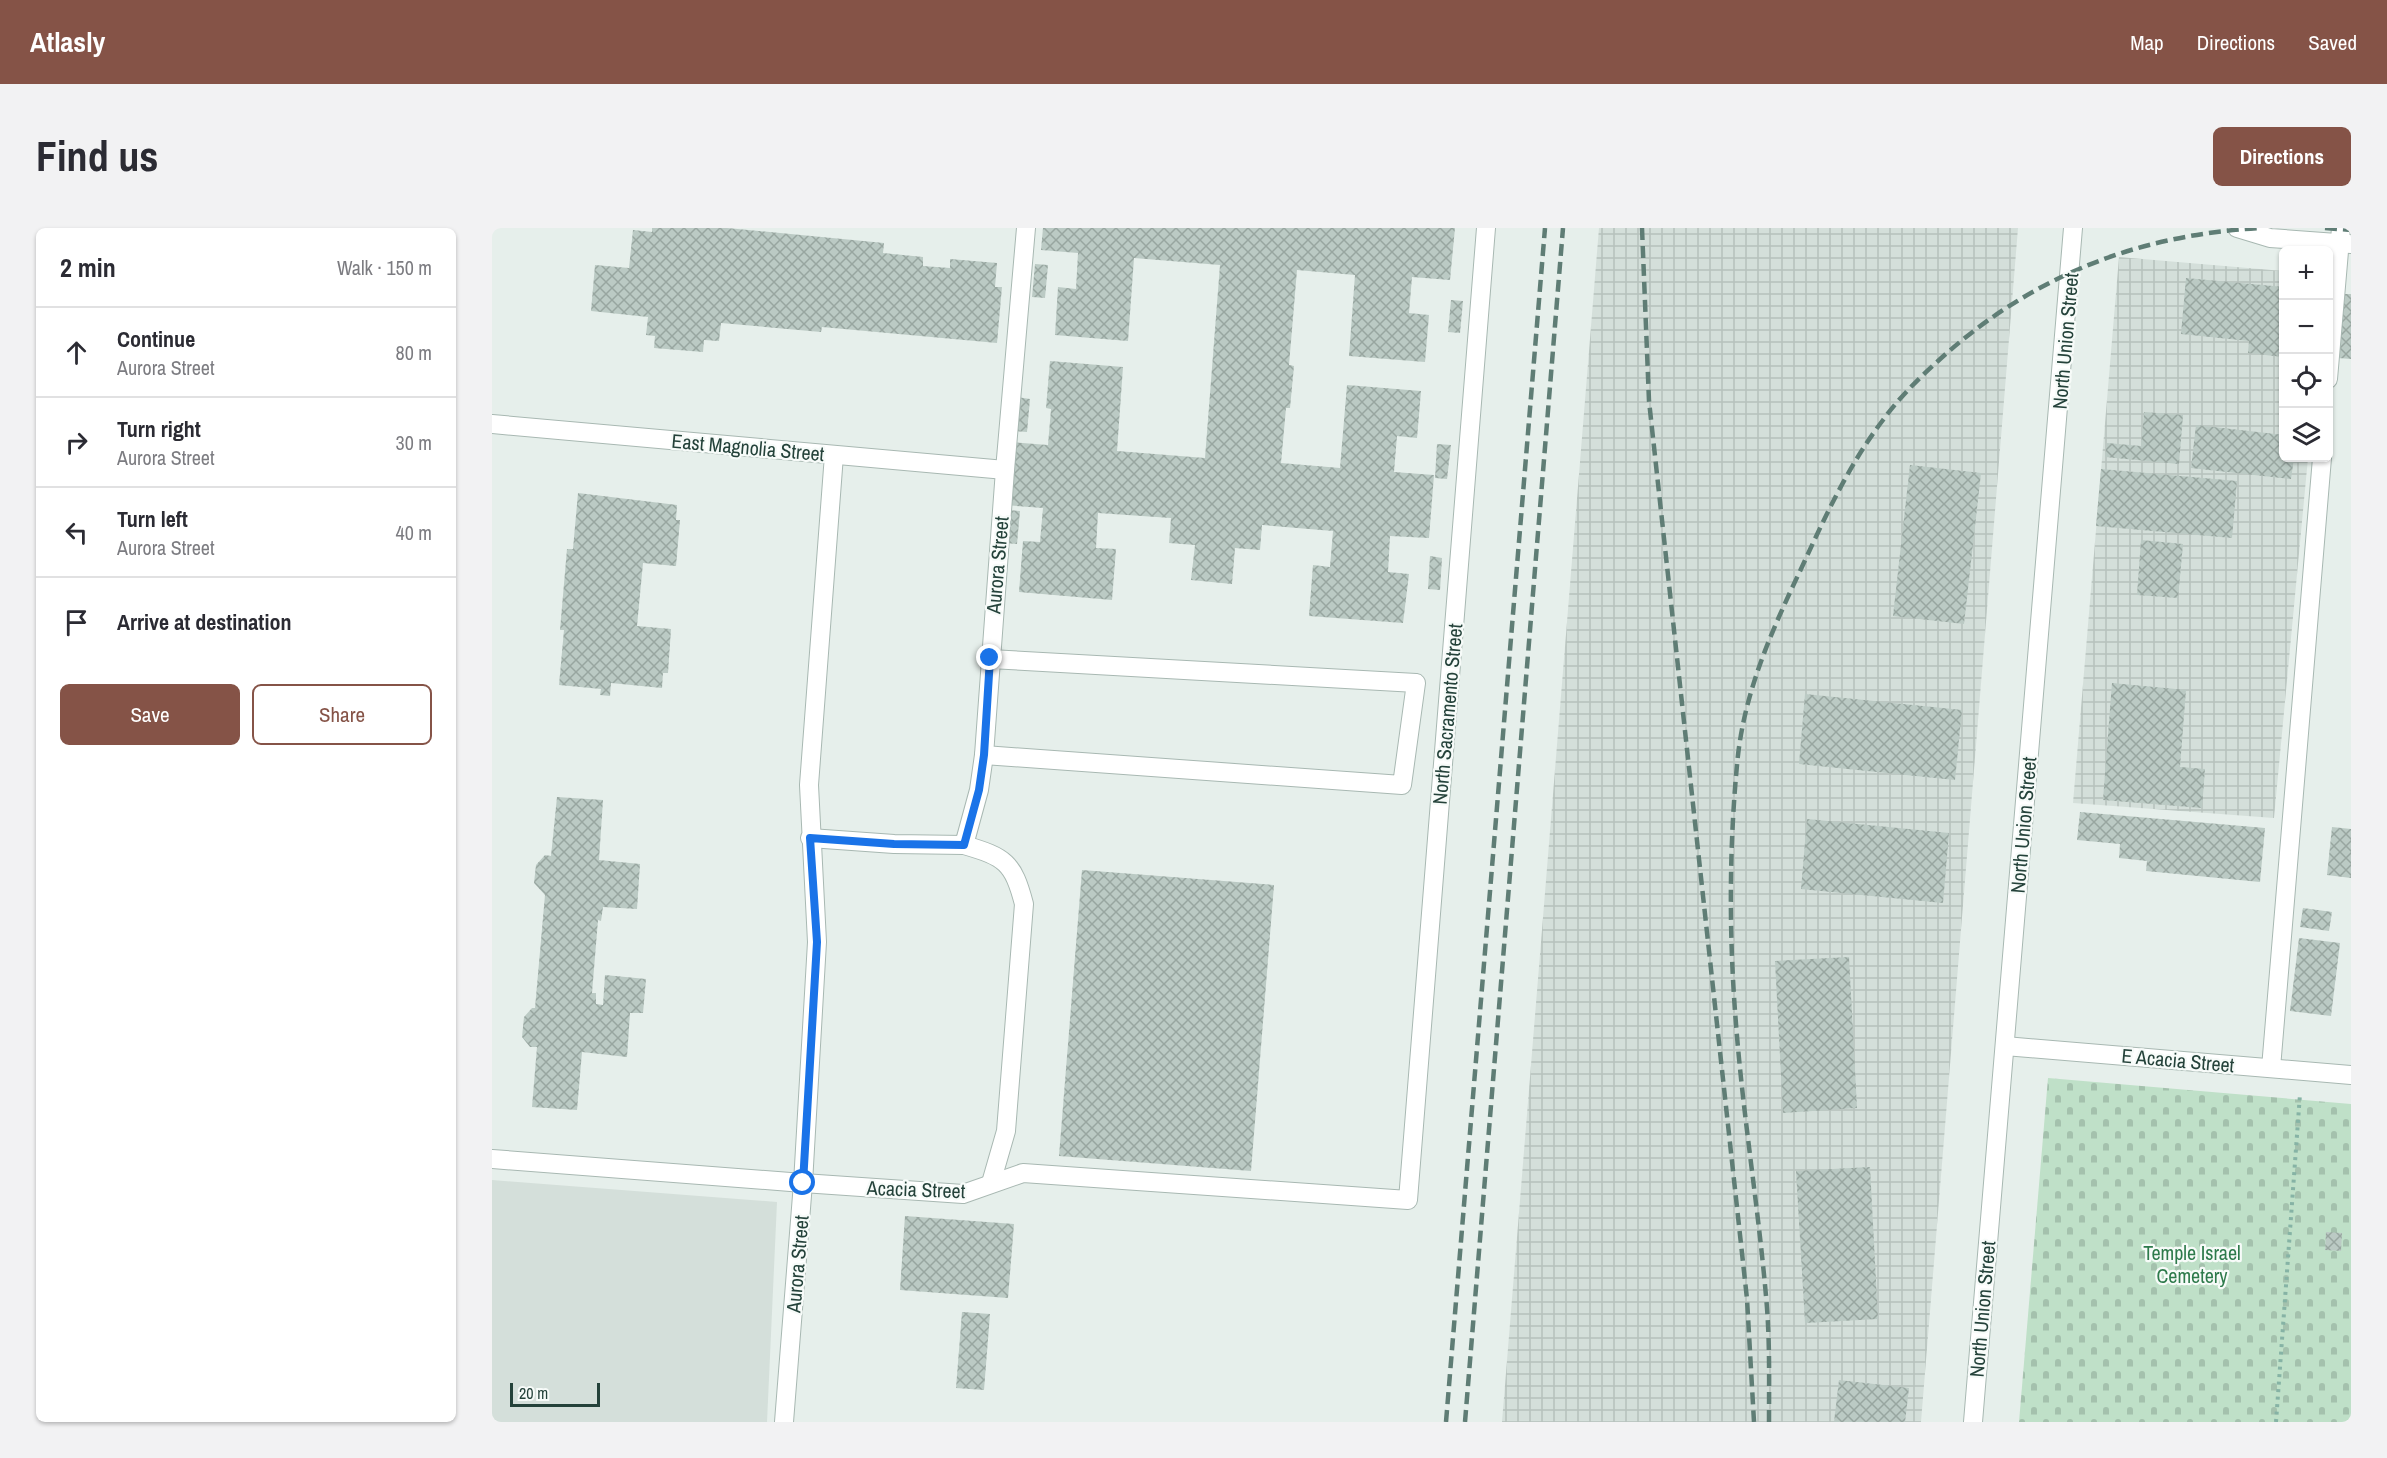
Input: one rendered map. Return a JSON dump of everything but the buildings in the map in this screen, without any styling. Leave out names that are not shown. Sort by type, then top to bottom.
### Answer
[{"type":"street","name":"Aurora Street","points":[[964,845],[979,790],[984,755],[1026,228]]},
{"type":"street","name":"North Sacramento Street","points":[[1408,1200],[1486,228]]},
{"type":"street","name":"North Union Street","points":[[1973,1422],[2073,228]]},
{"type":"street","points":[[2237,228],[2270,238],[2344,239],[2331,354]]},
{"type":"street","name":"East Magnolia Street","points":[[492,424],[1005,470]]},
{"type":"street","name":"Aurora Street","points":[[784,1422],[803,1183],[817,942],[809,785],[834,455]]},
{"type":"street","points":[[2271,1068],[2322,462]]},
{"type":"street","points":[[984,755],[1402,785],[1416,684],[990,658]]},
{"type":"street","points":[[810,838],[894,844],[964,845],[994,854],[1013,870],[1024,904],[1006,1131],[991,1183]]},
{"type":"street","name":"E Acacia Street","points":[[2005,1046],[2351,1074]]},
{"type":"street","name":"Acacia Street","points":[[492,1159],[963,1194],[1023,1173],[1408,1200]]},
{"type":"path","points":[[2276,1422],[2300,1093]]},
{"type":"shaded area","points":[[1599,228],[2018,228],[1921,1422],[1502,1422]]},
{"type":"shaded area","points":[[2119,257],[2279,271],[2279,462],[2308,462],[2274,818],[2073,803]]},
{"type":"shaded area","points":[[492,1180],[777,1202],[767,1422],[492,1422]]},
{"type":"green space","name":"Temple Israel Cemetery","points":[[2048,1078],[2351,1104],[2351,1422],[2019,1422]]},
{"type":"railway","points":[[1446,1422],[1545,228]]},
{"type":"railway","points":[[1465,1422],[1563,228]]},
{"type":"railway","points":[[1642,228],[1649,401],[1747,1299],[1754,1422]]},
{"type":"railway","points":[[1769,1422],[1767,1312],[1739,1058],[1732,959],[1731,894],[1732,829],[1740,739],[1752,689],[1769,640],[1828,511],[1870,437],[1909,389],[1973,331],[2048,284],[2128,251],[2214,232],[2260,228]]},
{"type":"railway","points":[[2325,228],[2351,230]]},
{"type":"route","points":[[803,1183],[817,942],[815,885],[810,838],[894,844],[964,845],[979,790],[984,755],[990,658]]}]
